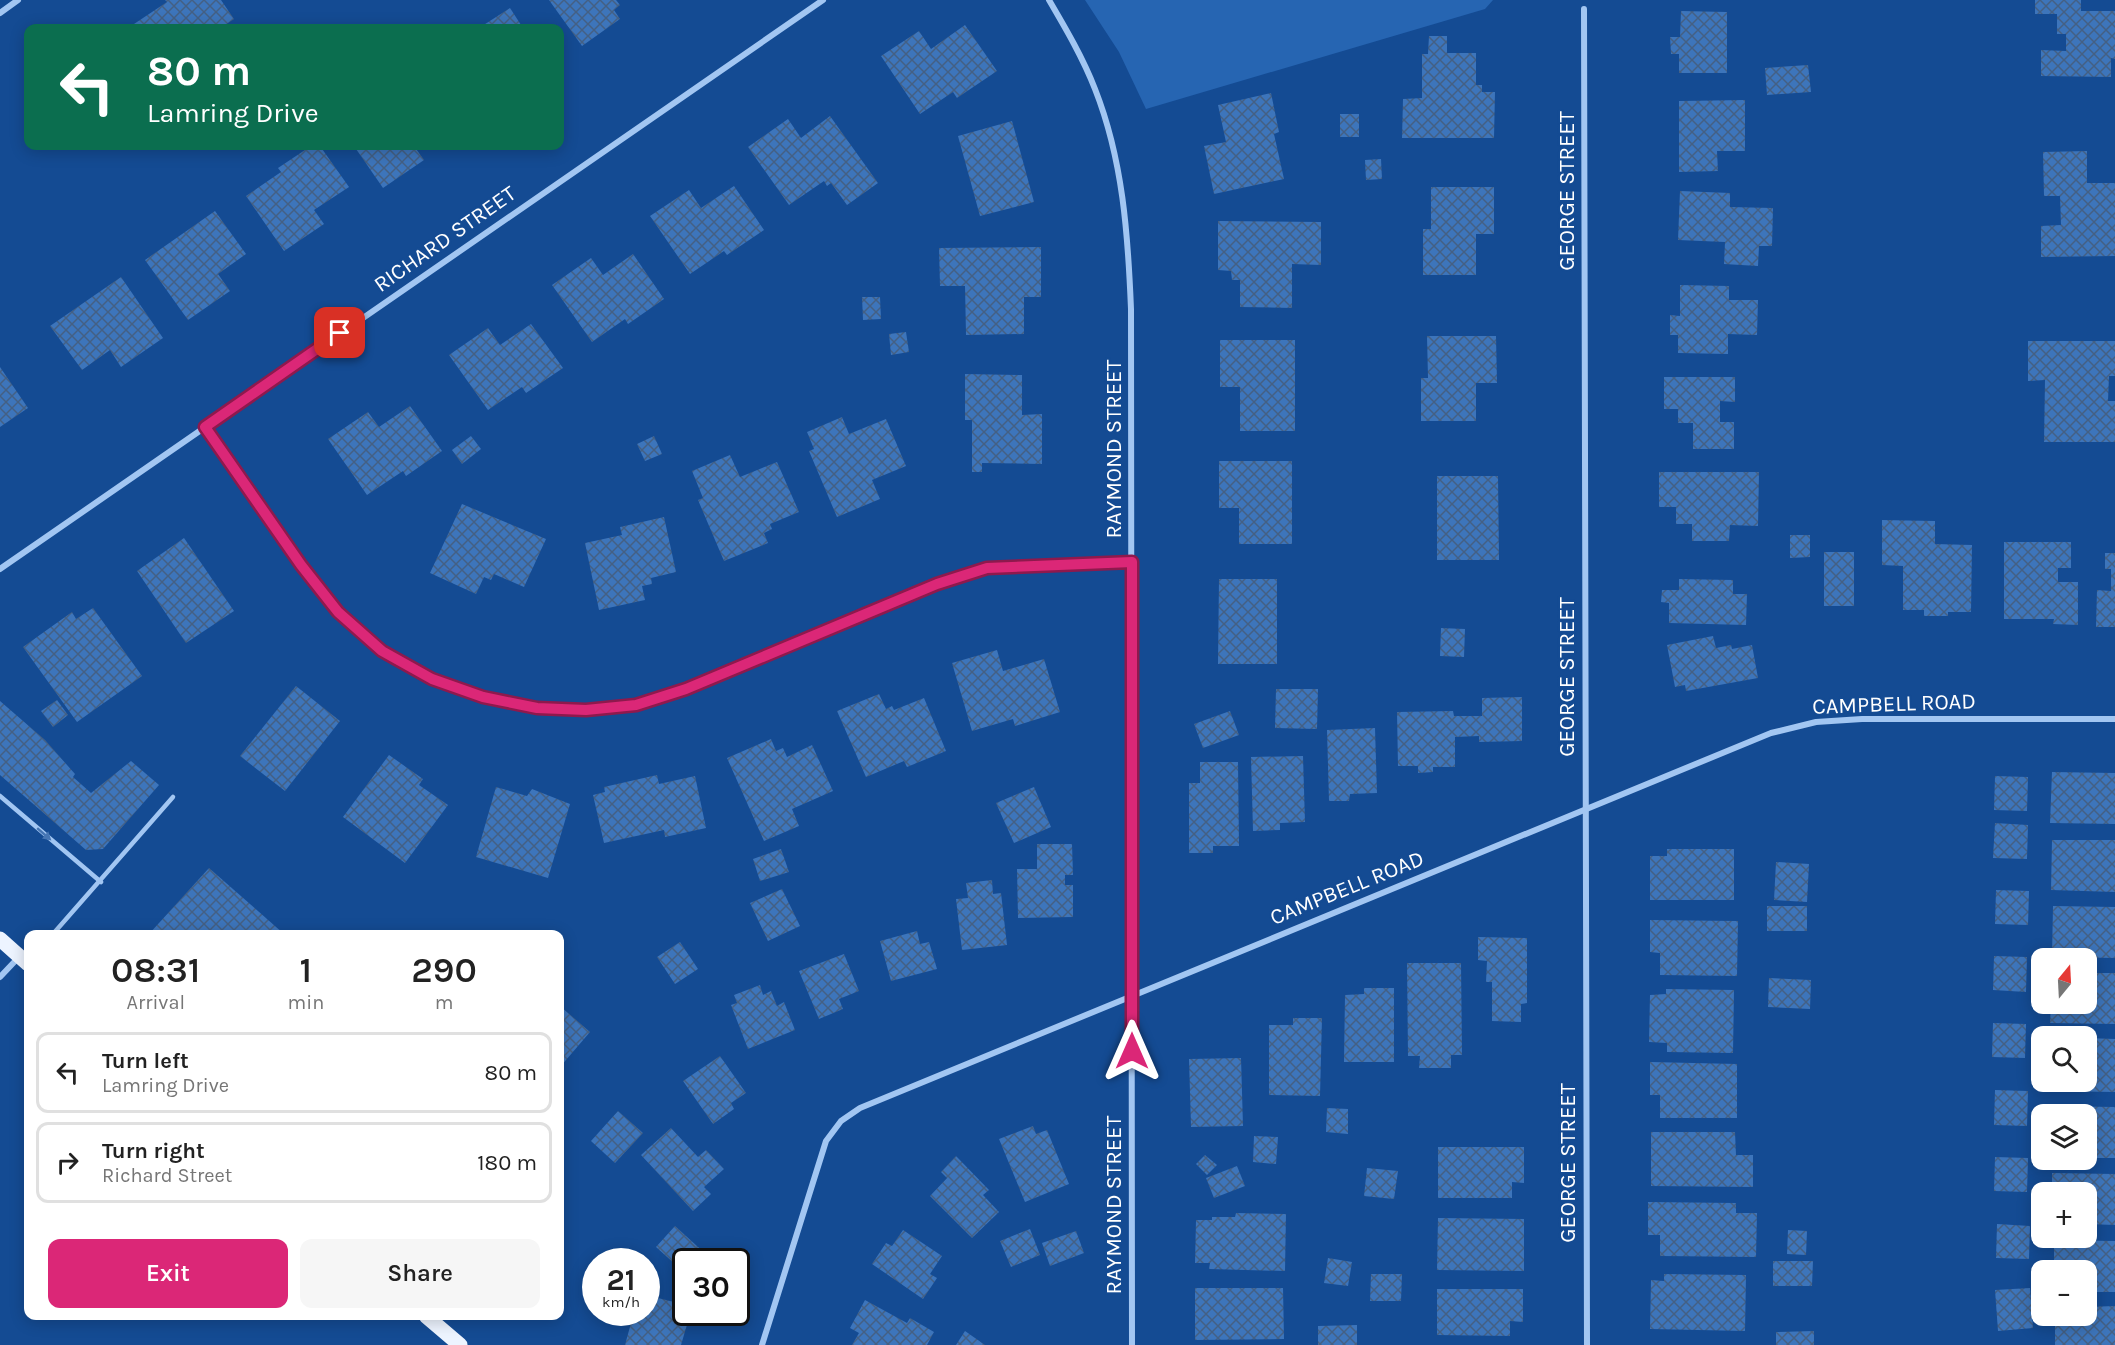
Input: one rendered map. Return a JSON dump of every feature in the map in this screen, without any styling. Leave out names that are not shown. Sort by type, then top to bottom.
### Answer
[{"type":"main road","points":[[0,939],[24,956]]},
{"type":"main road","points":[[431,1320],[460,1345]]},
{"type":"street","points":[[0,13],[18,0]]},
{"type":"street","name":"RICHARD STREET","points":[[0,568],[822,0]]},
{"type":"street","name":"RAYMOND STREET","points":[[1049,0],[1072,40],[1095,90],[1110,138],[1124,197],[1131,309],[1132,1345]]},
{"type":"street","name":"GEORGE STREET","points":[[1584,9],[1587,1345]]},
{"type":"street","points":[[205,427],[301,565],[338,612],[382,651],[432,679],[483,697],[537,708],[586,710],[636,705],[686,689],[937,584],[987,568],[1132,562]]},
{"type":"street","name":"CAMPBELL ROAD","points":[[762,1345],[826,1141],[841,1121],[860,1107],[1771,733],[1816,722],[1862,719],[2115,719]]},
{"type":"street","points":[[0,976],[24,958]]},
{"type":"lane","points":[[0,796],[101,882]]},
{"type":"lane","points":[[57,930],[173,797]]},
{"type":"shaded area","points":[[1085,0],[1493,0],[1485,9],[1146,109],[1119,52]]},
{"type":"building","points":[[165,0],[221,0],[234,19],[226,24],[134,24],[167,2]]},
{"type":"building","points":[[549,0],[616,0],[620,5],[614,10],[620,19],[582,46]]},
{"type":"building","points":[[2035,0],[2081,0],[2081,11],[2115,11],[2115,59],[2111,58],[2111,77],[2041,76],[2041,50],[2066,51],[2066,34],[2057,34],[2057,14],[2035,14]]},
{"type":"building","points":[[510,8],[520,24],[485,24]]},
{"type":"building","points":[[1681,11],[1727,12],[1727,73],[1679,73],[1679,54],[1671,54],[1670,37],[1680,37]]},
{"type":"building","points":[[965,25],[997,71],[957,98],[953,92],[920,114],[881,56],[919,31],[931,49]]},
{"type":"building","points":[[1429,36],[1447,36],[1447,53],[1476,53],[1476,85],[1482,85],[1482,92],[1495,92],[1494,138],[1402,138],[1403,99],[1422,98],[1422,54],[1428,54]]},
{"type":"building","points":[[1808,65],[1811,92],[1767,95],[1765,68]]},
{"type":"building","points":[[1271,93],[1279,132],[1274,134],[1284,179],[1214,194],[1204,146],[1226,142],[1218,105]]},
{"type":"building","points":[[1745,100],[1745,151],[1717,151],[1718,171],[1679,172],[1679,101]]},
{"type":"building","points":[[1340,114],[1359,114],[1359,137],[1340,137]]},
{"type":"building","points":[[830,116],[878,183],[847,205],[831,183],[827,186],[824,181],[789,205],[748,147],[788,119],[801,138]]},
{"type":"building","points":[[1012,121],[1034,202],[980,216],[958,136]]},
{"type":"building","points":[[305,150],[323,150],[349,187],[314,210],[324,224],[284,251],[246,196],[281,172],[278,168]]},
{"type":"building","points":[[357,150],[417,150],[424,160],[383,188]]},
{"type":"building","points":[[2087,151],[2087,183],[2115,183],[2115,256],[2041,257],[2041,226],[2061,225],[2060,196],[2044,196],[2043,152]]},
{"type":"building","points":[[1381,159],[1382,179],[1366,180],[1365,160]]},
{"type":"building","points":[[734,186],[764,230],[727,255],[724,251],[690,274],[650,216],[689,190],[701,208]]},
{"type":"building","points":[[1431,187],[1494,187],[1494,234],[1476,234],[1476,275],[1423,275],[1423,229],[1431,229]]},
{"type":"building","points":[[1680,191],[1730,193],[1730,207],[1773,208],[1772,246],[1759,246],[1758,266],[1724,264],[1725,242],[1678,240]]},
{"type":"building","points":[[215,211],[246,254],[218,274],[230,291],[188,320],[145,260]]},
{"type":"building","points":[[1218,221],[1321,222],[1321,265],[1292,264],[1292,308],[1240,307],[1240,280],[1232,280],[1231,271],[1218,270]]},
{"type":"building","points":[[1041,247],[1041,297],[1024,297],[1024,334],[966,335],[965,286],[940,286],[939,248]]},
{"type":"building","points":[[633,254],[664,299],[628,324],[625,319],[592,342],[552,285],[591,258],[603,275]]},
{"type":"building","points":[[121,277],[163,338],[121,367],[110,350],[82,370],[50,326]]},
{"type":"building","points":[[1680,285],[1729,286],[1729,300],[1758,300],[1757,335],[1728,334],[1728,354],[1678,353],[1678,335],[1670,335],[1670,315],[1680,316]]},
{"type":"building","points":[[862,297],[880,297],[881,319],[863,320]]},
{"type":"building","points":[[531,324],[563,368],[526,393],[522,387],[488,410],[449,355],[488,328],[500,345]]},
{"type":"building","points":[[906,332],[909,352],[891,355],[889,334]]},
{"type":"building","points":[[1427,336],[1496,336],[1497,383],[1476,383],[1476,421],[1421,421],[1421,378],[1428,378]]},
{"type":"building","points":[[1220,340],[1295,340],[1295,431],[1240,431],[1240,387],[1220,387]]},
{"type":"building","points":[[2028,341],[2115,341],[2115,376],[2109,376],[2108,401],[2115,401],[2115,442],[2044,442],[2045,380],[2028,381]]},
{"type":"building","points":[[0,367],[28,408],[0,427]]},
{"type":"building","points":[[965,374],[1022,375],[1022,415],[1042,414],[1042,464],[982,463],[982,472],[972,472],[972,420],[965,420]]},
{"type":"building","points":[[1664,377],[1735,377],[1735,402],[1720,401],[1720,422],[1734,422],[1734,449],[1693,449],[1693,423],[1678,423],[1678,409],[1664,409]]},
{"type":"building","points":[[410,406],[442,451],[406,476],[403,471],[367,495],[328,439],[368,412],[379,427]]},
{"type":"building","points":[[842,417],[849,434],[886,419],[906,466],[872,480],[880,499],[837,517],[809,451],[814,449],[807,432]]},
{"type":"building","points":[[471,436],[481,449],[462,464],[452,450]]},
{"type":"building","points":[[654,436],[662,454],[645,461],[637,444]]},
{"type":"building","points":[[730,455],[740,477],[777,462],[799,512],[770,524],[772,529],[764,533],[768,543],[724,561],[698,500],[703,498],[692,471]]},
{"type":"building","points":[[1219,461],[1292,461],[1292,544],[1239,544],[1239,508],[1219,508]]},
{"type":"building","points":[[1659,472],[1759,472],[1758,526],[1730,525],[1729,541],[1692,541],[1692,524],[1676,524],[1676,507],[1659,507]]},
{"type":"building","points":[[1437,476],[1498,476],[1499,560],[1437,560]]},
{"type":"building","points":[[462,504],[546,539],[524,587],[494,574],[491,580],[484,577],[476,594],[430,573]]},
{"type":"building","points":[[664,517],[676,572],[651,578],[652,584],[642,586],[645,600],[599,610],[585,543],[622,535],[620,527]]},
{"type":"building","points":[[1882,520],[1935,521],[1935,544],[1972,545],[1971,612],[1948,612],[1948,616],[1924,616],[1924,610],[1903,610],[1903,566],[1882,565]]},
{"type":"building","points":[[1790,535],[1810,535],[1810,557],[1790,558]]},
{"type":"building","points":[[184,538],[234,611],[186,643],[137,571]]},
{"type":"building","points":[[2004,542],[2071,542],[2071,568],[2058,568],[2058,582],[2078,582],[2078,625],[2053,624],[2054,619],[2004,619]]},
{"type":"building","points":[[1824,552],[1854,552],[1854,606],[1824,606]]},
{"type":"building","points":[[2105,553],[2115,553],[2115,627],[2096,627],[2097,590],[2111,591],[2111,569],[2105,569]]},
{"type":"building","points":[[1219,579],[1277,579],[1277,664],[1218,664]]},
{"type":"building","points":[[1679,579],[1733,580],[1733,594],[1747,594],[1746,625],[1669,623],[1669,603],[1661,602],[1662,590],[1679,590]]},
{"type":"building","points":[[93,608],[142,676],[77,722],[23,647],[72,612],[76,619]]},
{"type":"building","points":[[1441,628],[1465,629],[1464,657],[1440,656]]},
{"type":"building","points":[[1713,636],[1716,648],[1731,645],[1732,649],[1752,645],[1758,678],[1686,691],[1685,685],[1675,687],[1667,645]]},
{"type":"building","points":[[997,650],[1003,671],[1044,659],[1060,712],[1015,726],[1013,719],[972,731],[952,663]]},
{"type":"building","points":[[296,686],[340,721],[285,791],[240,756]]},
{"type":"building","points":[[1276,689],[1318,689],[1317,729],[1275,728]]},
{"type":"building","points":[[879,694],[886,709],[892,706],[894,710],[924,698],[946,751],[907,767],[904,761],[866,777],[837,711]]},
{"type":"building","points":[[1522,697],[1522,741],[1479,742],[1479,736],[1455,737],[1455,767],[1433,767],[1433,772],[1418,773],[1418,766],[1398,766],[1397,712],[1453,711],[1454,716],[1482,716],[1482,698]]},
{"type":"building","points":[[57,700],[68,715],[53,727],[41,711]]},
{"type":"building","points":[[0,701],[45,740],[75,774],[73,777],[91,793],[131,761],[159,785],[103,849],[86,850],[0,775]]},
{"type":"building","points":[[1230,711],[1239,735],[1203,748],[1194,724]]},
{"type":"building","points":[[1375,728],[1377,793],[1350,794],[1349,801],[1329,801],[1327,730]]},
{"type":"building","points":[[771,739],[776,751],[783,748],[787,757],[812,745],[833,791],[792,809],[799,826],[764,841],[727,758]]},
{"type":"building","points":[[389,755],[423,779],[419,785],[448,805],[405,863],[343,817]]},
{"type":"building","points":[[1303,756],[1305,822],[1280,823],[1280,830],[1253,831],[1251,757]]},
{"type":"building","points":[[1200,762],[1238,762],[1239,846],[1213,846],[1213,853],[1189,853],[1189,783],[1200,783]]},
{"type":"building","points":[[2052,772],[2115,773],[2115,824],[2050,823]]},
{"type":"building","points":[[657,775],[659,784],[695,776],[706,828],[665,837],[664,830],[604,843],[593,795],[605,792],[604,787]]},
{"type":"building","points":[[1995,776],[2028,777],[2027,811],[1994,810]]},
{"type":"building","points":[[496,787],[527,796],[532,789],[570,804],[548,878],[476,857]]},
{"type":"building","points":[[1034,787],[1051,827],[1014,843],[996,803]]},
{"type":"building","points":[[1995,823],[2028,825],[2027,859],[1993,858]]},
{"type":"building","points":[[2052,840],[2115,840],[2115,892],[2051,890]]},
{"type":"building","points":[[1037,844],[1072,844],[1073,875],[1065,875],[1065,885],[1073,885],[1073,917],[1018,918],[1017,869],[1037,869]]},
{"type":"building","points":[[781,849],[789,872],[760,881],[753,859]]},
{"type":"building","points":[[1667,849],[1734,849],[1734,900],[1650,900],[1650,856],[1667,856]]},
{"type":"building","points":[[1776,862],[1809,864],[1807,902],[1774,900]]},
{"type":"building","points":[[209,868],[279,930],[153,930]]},
{"type":"building","points":[[992,880],[993,894],[1001,893],[1007,945],[962,950],[956,899],[968,898],[966,883]]},
{"type":"building","points":[[782,889],[800,926],[768,941],[750,903]]},
{"type":"building","points":[[1996,890],[2029,891],[2028,925],[1995,924]]},
{"type":"building","points":[[1767,906],[1807,906],[1807,931],[1767,931]]},
{"type":"building","points":[[2053,906],[2115,907],[2115,958],[2097,958],[2097,948],[2052,948]]},
{"type":"building","points":[[1650,920],[1738,921],[1737,976],[1660,975],[1660,953],[1650,952]]},
{"type":"building","points":[[917,931],[920,944],[929,942],[937,969],[891,981],[880,941]]},
{"type":"building","points":[[1478,937],[1527,938],[1527,1003],[1521,1004],[1521,1022],[1492,1021],[1492,982],[1486,982],[1487,961],[1478,960]]},
{"type":"building","points":[[680,942],[698,969],[675,984],[657,957]]},
{"type":"building","points":[[844,954],[859,991],[839,999],[843,1009],[819,1019],[799,971]]},
{"type":"building","points":[[1994,956],[2027,957],[2026,992],[1993,990]]},
{"type":"building","points":[[1407,963],[1461,963],[1462,1055],[1451,1055],[1451,1068],[1419,1068],[1420,1056],[1408,1056]]},
{"type":"building","points":[[2097,973],[2115,973],[2115,1024],[2050,1023],[2050,1014],[2097,1014]]},
{"type":"building","points":[[1769,978],[1811,980],[1810,1009],[1768,1007]]},
{"type":"building","points":[[760,985],[763,995],[771,991],[777,1006],[784,1002],[795,1030],[748,1049],[731,1005],[737,1003],[734,995]]},
{"type":"building","points":[[1364,988],[1394,988],[1394,1062],[1344,1062],[1345,995],[1364,994]]},
{"type":"building","points":[[1666,989],[1734,990],[1733,1053],[1667,1052],[1667,1043],[1649,1042],[1650,995],[1666,994]]},
{"type":"building","points":[[564,1009],[590,1032],[564,1062]]},
{"type":"building","points":[[1293,1018],[1322,1018],[1320,1096],[1269,1095],[1269,1025],[1293,1025]]},
{"type":"building","points":[[1993,1023],[2026,1024],[2025,1058],[1992,1057]]},
{"type":"building","points":[[2097,1038],[2115,1039],[2115,1092],[2097,1092]]},
{"type":"building","points":[[720,1056],[746,1093],[731,1103],[734,1109],[713,1124],[683,1081]]},
{"type":"building","points":[[1241,1058],[1243,1126],[1191,1127],[1189,1059]]},
{"type":"building","points":[[1650,1062],[1737,1064],[1737,1118],[1660,1118],[1660,1095],[1650,1095]]},
{"type":"building","points":[[1995,1090],[2028,1091],[2027,1126],[1994,1125]]},
{"type":"building","points":[[2097,1107],[2115,1107],[2115,1158],[2097,1158]]},
{"type":"building","points":[[1327,1108],[1348,1109],[1348,1134],[1326,1132]]},
{"type":"building","points":[[618,1111],[643,1133],[615,1163],[591,1141]]},
{"type":"building","points":[[1033,1126],[1036,1134],[1047,1130],[1069,1184],[1025,1202],[999,1139]]},
{"type":"building","points":[[671,1128],[698,1157],[706,1150],[724,1169],[704,1187],[711,1194],[693,1211],[641,1155]]},
{"type":"building","points":[[1651,1132],[1735,1132],[1736,1155],[1753,1155],[1753,1187],[1651,1186]]},
{"type":"building","points":[[1254,1136],[1278,1137],[1276,1164],[1253,1162]]},
{"type":"building","points":[[1438,1147],[1524,1147],[1524,1183],[1512,1182],[1512,1198],[1438,1198]]},
{"type":"building","points":[[1205,1155],[1217,1165],[1207,1175],[1196,1164]]},
{"type":"building","points":[[956,1156],[989,1190],[983,1195],[999,1212],[972,1238],[930,1196],[947,1178],[941,1172]]},
{"type":"building","points":[[1995,1157],[2028,1158],[2027,1192],[1994,1191]]},
{"type":"building","points":[[1237,1166],[1245,1186],[1214,1198],[1206,1178]]},
{"type":"building","points":[[1367,1168],[1398,1171],[1394,1199],[1364,1196]]},
{"type":"building","points":[[2052,1173],[2115,1174],[2115,1225],[2097,1224],[2097,1182],[2052,1182]]},
{"type":"building","points":[[1648,1202],[1736,1203],[1736,1213],[1757,1213],[1756,1257],[1660,1256],[1660,1235],[1648,1235]]},
{"type":"building","points":[[1236,1213],[1286,1214],[1285,1271],[1209,1269],[1210,1263],[1195,1263],[1196,1220],[1235,1217]]},
{"type":"building","points":[[1438,1218],[1524,1219],[1524,1271],[1437,1270]]},
{"type":"building","points":[[1997,1224],[2030,1226],[2029,1259],[1996,1258]]},
{"type":"building","points":[[675,1226],[699,1248],[672,1248],[672,1261],[660,1248],[656,1247]]},
{"type":"building","points":[[1030,1229],[1040,1255],[1011,1267],[1000,1241]]},
{"type":"building","points":[[903,1230],[942,1256],[930,1274],[937,1278],[923,1299],[872,1264],[886,1243],[892,1246]]},
{"type":"building","points":[[1788,1230],[1807,1231],[1806,1255],[1787,1254]]},
{"type":"building","points":[[1076,1231],[1084,1253],[1050,1266],[1042,1243]]},
{"type":"building","points":[[2097,1241],[2115,1241],[2115,1292],[2097,1292],[2097,1260],[2054,1260],[2054,1248],[2097,1248]]},
{"type":"building","points":[[1328,1258],[1352,1262],[1348,1286],[1324,1283]]},
{"type":"building","points":[[1773,1261],[1813,1261],[1812,1286],[1773,1286]]},
{"type":"building","points":[[1371,1274],[1402,1274],[1401,1301],[1370,1301]]},
{"type":"building","points":[[1664,1274],[1746,1275],[1745,1331],[1650,1329],[1651,1280],[1664,1281]]},
{"type":"building","points":[[1195,1288],[1283,1288],[1284,1339],[1195,1340]]},
{"type":"building","points":[[2030,1288],[2031,1326],[2033,1328],[1998,1331],[1995,1290]]},
{"type":"building","points":[[1437,1289],[1523,1289],[1523,1322],[1510,1321],[1510,1336],[1437,1335]]},
{"type":"building","points":[[660,1298],[672,1302],[672,1326],[687,1326],[681,1345],[625,1345],[630,1326],[660,1326]]},
{"type":"building","points":[[865,1300],[907,1323],[910,1318],[934,1332],[927,1345],[852,1345],[859,1333],[850,1328]]},
{"type":"building","points":[[2115,1306],[2115,1345],[2055,1345],[2055,1326],[2097,1326],[2097,1307]]},
{"type":"building","points":[[1357,1325],[1357,1345],[1318,1345],[1318,1326]]},
{"type":"building","points":[[965,1331],[985,1345],[956,1345]]},
{"type":"building","points":[[1814,1331],[1814,1345],[1776,1345],[1776,1332]]},
{"type":"route","points":[[340,333],[205,427],[301,565],[338,612],[382,651],[432,679],[483,697],[537,708],[586,710],[636,705],[686,689],[937,584],[987,568],[1035,564],[1132,562],[1132,1051]]}]
